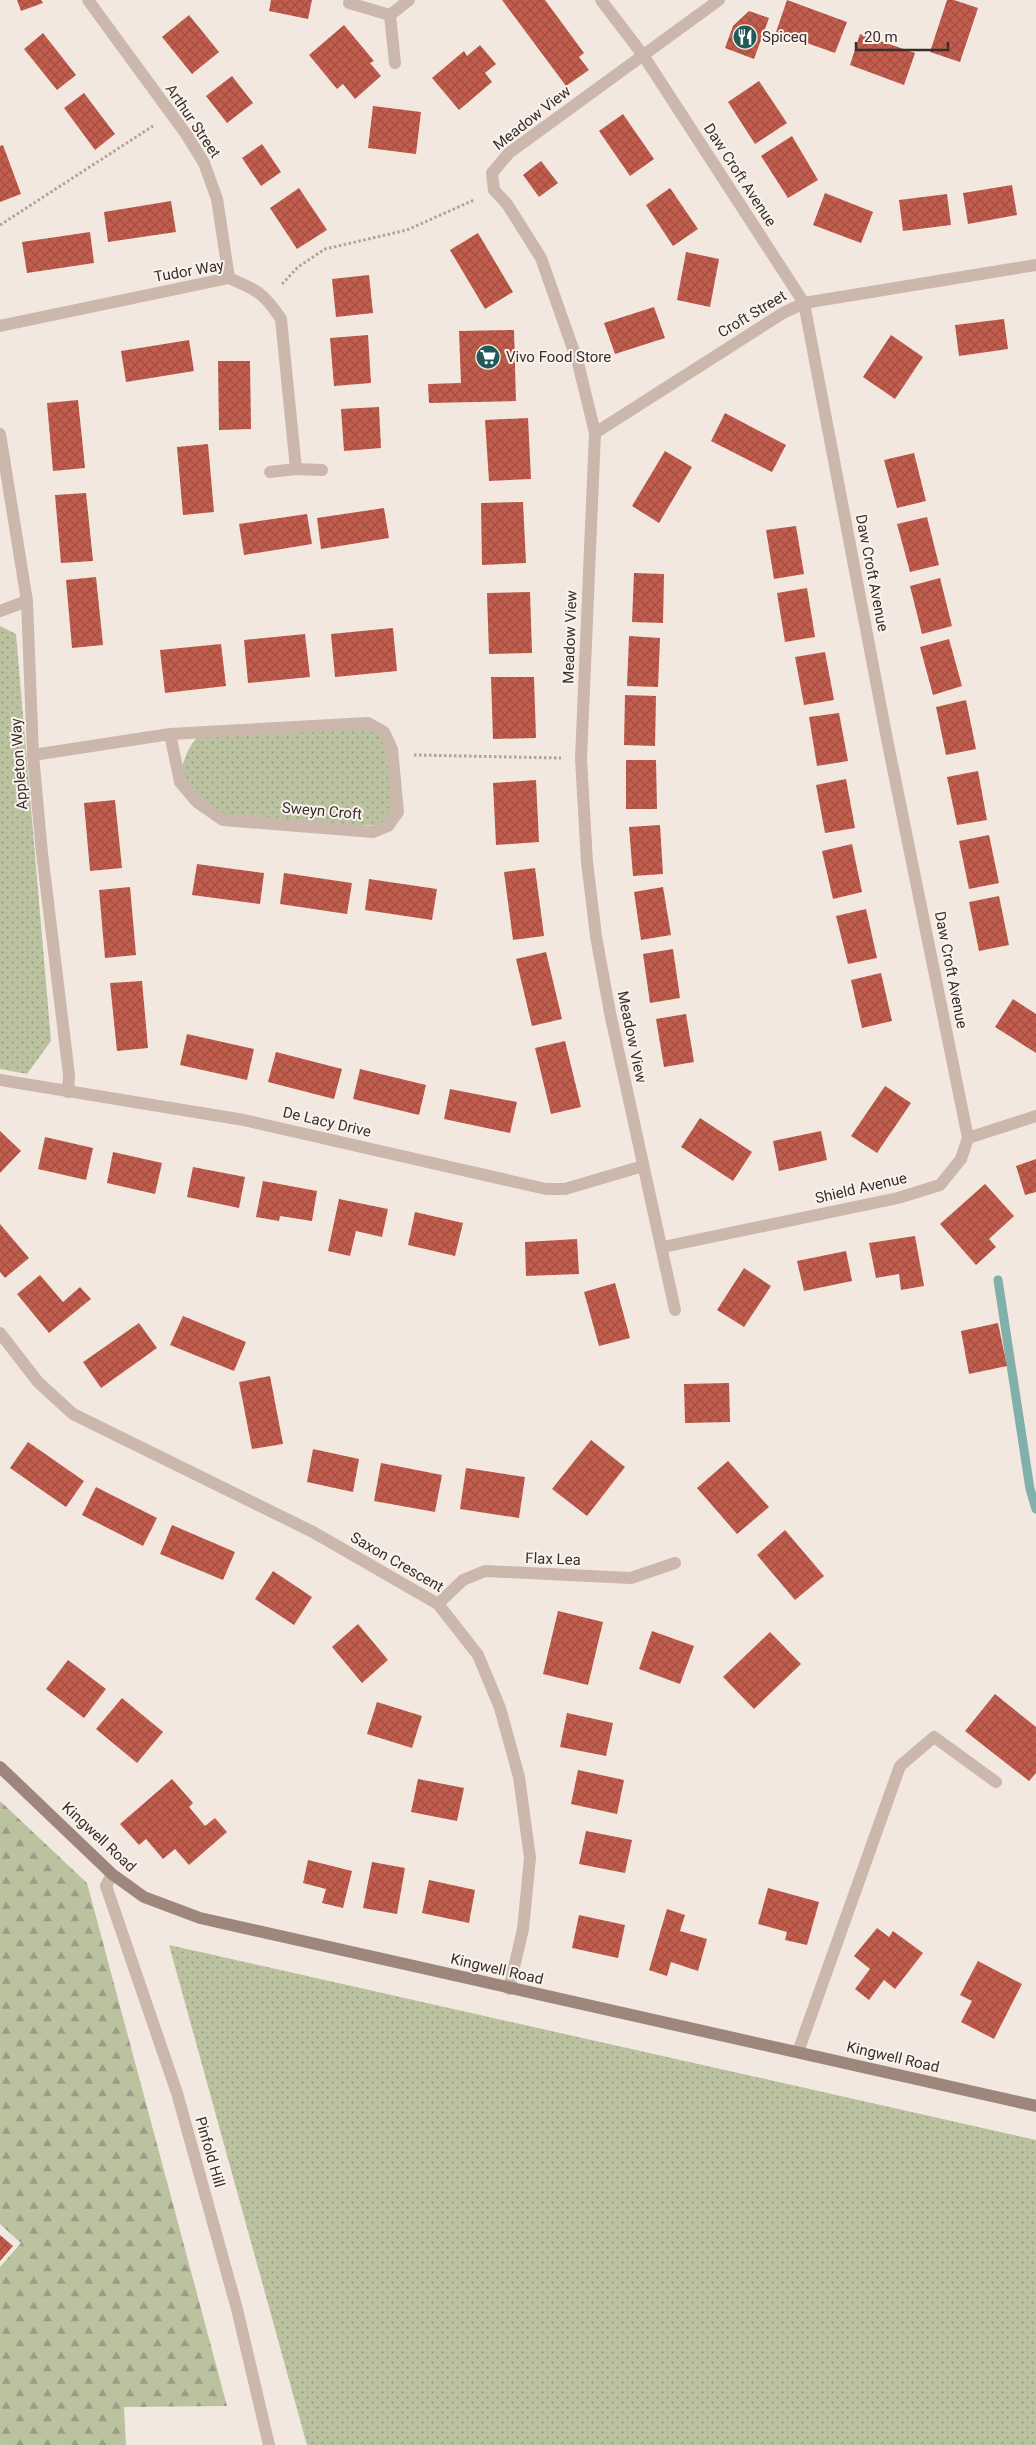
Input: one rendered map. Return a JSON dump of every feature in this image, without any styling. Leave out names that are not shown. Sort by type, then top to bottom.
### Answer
[{"type":"street","name":"Arthur Street","points":[[88,0],[186,134],[204,163],[217,199],[229,278]]},
{"type":"street","points":[[390,15],[409,0]]},
{"type":"street","name":"Daw Croft Avenue","points":[[601,0],[644,56],[804,303],[887,739],[968,1138]]},
{"type":"street","name":"Meadow View","points":[[675,1310],[663,1246],[643,1166],[596,936],[587,862],[581,759],[595,433],[578,363],[541,258],[507,204],[494,190],[492,172],[509,153],[719,0]]},
{"type":"street","points":[[349,3],[390,15]]},
{"type":"street","points":[[390,15],[395,63]]},
{"type":"street","name":"Croft Street","points":[[595,433],[783,313],[804,303],[1036,265]]},
{"type":"street","name":"Tudor Way","points":[[0,326],[229,278],[249,287],[267,299],[281,319],[296,469]]},
{"type":"street","name":"Appleton Way","points":[[0,434],[27,602],[33,755],[42,853],[69,1075],[68,1092]]},
{"type":"street","points":[[270,472],[296,469],[322,470]]},
{"type":"street","points":[[0,611],[27,602]]},
{"type":"street","name":"Sweyn Croft","points":[[33,755],[170,734],[368,723],[384,732],[392,754],[398,812],[388,826],[373,832],[223,820],[197,802],[180,782],[170,734]]},
{"type":"street","name":"De Lacy Drive","points":[[0,1080],[244,1120],[546,1189],[565,1189],[643,1166]]},
{"type":"street","points":[[968,1138],[1036,1116]]},
{"type":"street","name":"Shield Avenue","points":[[663,1246],[889,1200],[940,1185],[961,1159],[968,1138]]},
{"type":"street","name":"Saxon Crescent","points":[[0,1334],[38,1382],[73,1414],[313,1532],[438,1604],[478,1654],[500,1708],[519,1777],[530,1858],[523,1929],[509,1989]]},
{"type":"street","name":"Flax Lea","points":[[438,1604],[463,1580],[486,1571],[630,1578],[675,1563]]},
{"type":"street","points":[[798,2052],[900,1766],[934,1737],[996,1782]]},
{"type":"street","name":"Kingwell Road","points":[[0,1767],[112,1874],[144,1897],[200,1918],[1036,2106]]},
{"type":"street","name":"Pinfold Hill","points":[[112,1874],[106,1886],[177,2093],[237,2309],[269,2445]]},
{"type":"path","points":[[0,225],[170,114]]},
{"type":"path","points":[[267,299],[298,267],[325,249],[407,230],[494,190]]},
{"type":"path","points":[[392,754],[581,759]]},
{"type":"green space","points":[[0,626],[16,634],[51,1041],[27,1074],[0,1069]]},
{"type":"green space","points":[[368,723],[384,732],[398,812],[388,826],[223,820],[180,782],[186,755],[202,732]]},
{"type":"green space","points":[[0,1801],[87,1883],[227,2406],[124,2407],[126,2445],[0,2445],[0,2267],[21,2243],[0,2224]]},
{"type":"green space","points":[[169,1945],[1036,2140],[1036,2445],[307,2445]]},
{"type":"building","points":[[17,0],[41,0],[43,3],[21,11]]},
{"type":"building","points":[[271,0],[312,0],[308,19],[269,11]]},
{"type":"building","points":[[502,0],[545,0],[584,53],[579,57],[589,70],[566,86]]},
{"type":"building","points":[[787,0],[847,22],[835,53],[776,32]]},
{"type":"building","points":[[947,0],[954,0],[978,8],[960,62],[930,52]]},
{"type":"building","name":"Spiceq","points":[[749,11],[769,18],[754,59],[725,48],[733,26]]},
{"type":"building","points":[[189,15],[219,52],[192,74],[162,37]]},
{"type":"building","points":[[344,25],[374,61],[370,63],[381,76],[355,99],[343,84],[337,89],[309,55]]},
{"type":"building","points":[[43,33],[76,75],[57,90],[24,49]]},
{"type":"building","points":[[860,34],[915,53],[904,85],[850,65]]},
{"type":"building","points":[[480,45],[496,64],[485,73],[492,82],[459,110],[432,78],[464,51],[467,56]]},
{"type":"building","points":[[232,76],[253,103],[227,123],[206,96]]},
{"type":"building","points":[[759,81],[787,123],[755,144],[728,102]]},
{"type":"building","points":[[84,93],[115,134],[95,150],[64,108]]},
{"type":"building","points":[[373,106],[421,112],[416,154],[368,148]]},
{"type":"building","points":[[623,114],[654,159],[630,176],[599,131]]},
{"type":"building","points":[[792,136],[818,180],[788,198],[761,156]]},
{"type":"building","points":[[262,144],[281,172],[261,186],[242,158]]},
{"type":"building","points":[[3,145],[21,194],[0,202],[0,146]]},
{"type":"building","points":[[541,161],[558,183],[539,197],[523,175]]},
{"type":"building","points":[[1012,185],[1017,215],[968,224],[963,193]]},
{"type":"building","points":[[299,188],[327,230],[297,249],[270,208]]},
{"type":"building","points":[[670,188],[698,229],[673,246],[646,205]]},
{"type":"building","points":[[825,193],[873,212],[861,243],[813,225]]},
{"type":"building","points":[[947,194],[951,225],[903,231],[899,200]]},
{"type":"building","points":[[171,201],[176,232],[108,242],[104,212]]},
{"type":"building","points":[[90,232],[94,263],[27,273],[22,242]]},
{"type":"building","points":[[478,233],[513,292],[485,309],[450,250]]},
{"type":"building","points":[[686,252],[719,259],[710,307],[677,300]]},
{"type":"building","points":[[369,275],[373,313],[336,317],[332,279]]},
{"type":"building","points":[[654,307],[665,338],[615,354],[604,323]]},
{"type":"building","points":[[1004,319],[1008,349],[959,356],[955,325]]},
{"type":"building","name":"Vivo Food Store","points":[[514,330],[516,401],[429,403],[428,384],[461,383],[459,331]]},
{"type":"building","points":[[368,335],[371,383],[334,386],[330,338]]},
{"type":"building","points":[[891,335],[923,357],[895,399],[863,377]]},
{"type":"building","points":[[189,340],[194,371],[126,382],[121,351]]},
{"type":"building","points":[[218,361],[250,361],[251,429],[219,430]]},
{"type":"building","points":[[78,400],[85,468],[53,471],[47,403]]},
{"type":"building","points":[[379,407],[381,448],[344,451],[341,409]]},
{"type":"building","points":[[725,413],[786,445],[772,472],[711,441]]},
{"type":"building","points":[[528,418],[531,479],[489,481],[485,420]]},
{"type":"building","points":[[208,444],[214,512],[183,515],[177,447]]},
{"type":"building","points":[[665,451],[692,467],[659,523],[632,506]]},
{"type":"building","points":[[914,453],[926,501],[897,508],[884,460]]},
{"type":"building","points":[[86,493],[93,561],[61,563],[55,495]]},
{"type":"building","points":[[523,502],[526,563],[482,565],[481,503]]},
{"type":"building","points":[[384,508],[389,538],[321,549],[317,518]]},
{"type":"building","points":[[307,514],[312,544],[244,555],[239,524]]},
{"type":"building","points":[[927,517],[939,565],[910,572],[897,524]]},
{"type":"building","points":[[796,526],[804,574],[774,579],[766,530]]},
{"type":"building","points":[[634,573],[664,574],[663,623],[632,622]]},
{"type":"building","points":[[96,577],[103,645],[72,648],[66,580]]},
{"type":"building","points":[[940,578],[952,626],[922,634],[910,586]]},
{"type":"building","points":[[807,588],[815,637],[785,642],[777,593]]},
{"type":"building","points":[[530,592],[532,653],[489,654],[487,593]]},
{"type":"building","points":[[393,628],[397,671],[335,677],[331,634]]},
{"type":"building","points":[[305,634],[310,677],[248,683],[244,640]]},
{"type":"building","points":[[629,636],[660,638],[658,687],[627,686]]},
{"type":"building","points":[[949,639],[962,686],[933,695],[920,647]]},
{"type":"building","points":[[221,644],[226,686],[165,693],[160,650]]},
{"type":"building","points":[[825,652],[834,700],[804,705],[795,657]]},
{"type":"building","points":[[491,677],[534,677],[536,738],[493,739]]},
{"type":"building","points":[[625,695],[656,696],[655,746],[624,745]]},
{"type":"building","points":[[966,700],[976,749],[946,755],[936,707]]},
{"type":"building","points":[[839,713],[848,761],[817,766],[809,717]]},
{"type":"building","points":[[626,760],[656,760],[657,809],[626,809]]},
{"type":"building","points":[[978,771],[987,820],[957,825],[947,777]]},
{"type":"building","points":[[846,779],[855,828],[825,833],[816,785]]},
{"type":"building","points":[[536,780],[539,842],[496,845],[493,783]]},
{"type":"building","points":[[115,800],[122,868],[90,871],[84,803]]},
{"type":"building","points":[[660,825],[663,874],[633,876],[629,827]]},
{"type":"building","points":[[989,835],[999,883],[969,889],[959,841]]},
{"type":"building","points":[[852,844],[862,892],[833,899],[822,851]]},
{"type":"building","points":[[197,864],[264,873],[260,904],[192,895]]},
{"type":"building","points":[[535,868],[544,936],[513,940],[504,872]]},
{"type":"building","points":[[284,873],[352,883],[347,914],[280,904]]},
{"type":"building","points":[[369,879],[437,889],[432,920],[365,910]]},
{"type":"building","points":[[130,887],[136,955],[105,958],[99,890]]},
{"type":"building","points":[[663,887],[671,935],[641,940],[634,892]]},
{"type":"building","points":[[999,896],[1009,945],[979,951],[969,902]]},
{"type":"building","points":[[866,909],[877,958],[848,964],[836,916]]},
{"type":"building","points":[[673,949],[680,998],[650,1003],[643,954]]},
{"type":"building","points":[[546,952],[562,1019],[532,1026],[516,959]]},
{"type":"building","points":[[881,973],[892,1021],[862,1028],[851,980]]},
{"type":"building","points":[[142,981],[148,1048],[117,1051],[110,983]]},
{"type":"building","points":[[1013,999],[1036,1014],[1036,1053],[995,1027]]},
{"type":"building","points":[[686,1014],[694,1062],[664,1067],[656,1019]]},
{"type":"building","points":[[187,1034],[254,1049],[247,1080],[180,1065]]},
{"type":"building","points":[[565,1041],[581,1107],[551,1114],[535,1048]]},
{"type":"building","points":[[276,1052],[342,1069],[334,1099],[268,1082]]},
{"type":"building","points":[[360,1069],[426,1085],[419,1115],[353,1099]]},
{"type":"building","points":[[885,1086],[911,1103],[877,1153],[851,1136]]},
{"type":"building","points":[[450,1089],[517,1102],[510,1133],[444,1119]]},
{"type":"building","points":[[700,1118],[752,1152],[733,1181],[681,1147]]},
{"type":"building","points":[[0,1131],[21,1151],[0,1173]]},
{"type":"building","points":[[821,1131],[827,1160],[779,1171],[773,1141]]},
{"type":"building","points":[[45,1137],[93,1148],[86,1180],[38,1169]]},
{"type":"building","points":[[113,1152],[162,1163],[155,1194],[107,1183]]},
{"type":"building","points":[[1036,1159],[1036,1192],[1025,1195],[1016,1166]]},
{"type":"building","points":[[193,1167],[245,1177],[239,1208],[187,1197]]},
{"type":"building","points":[[263,1181],[317,1191],[312,1221],[280,1216],[279,1221],[256,1217]]},
{"type":"building","points":[[985,1184],[1014,1216],[989,1239],[996,1247],[976,1265],[940,1224]]},
{"type":"building","points":[[339,1199],[388,1209],[382,1237],[356,1231],[350,1256],[328,1251]]},
{"type":"building","points":[[415,1212],[463,1223],[455,1256],[408,1245]]},
{"type":"building","points":[[0,1224],[29,1258],[5,1278],[0,1272]]},
{"type":"building","points":[[915,1236],[924,1286],[901,1290],[899,1274],[876,1278],[869,1243]]},
{"type":"building","points":[[577,1239],[579,1274],[526,1276],[525,1242]]},
{"type":"building","points":[[846,1251],[852,1281],[804,1291],[797,1261]]},
{"type":"building","points":[[744,1268],[771,1286],[744,1327],[717,1310]]},
{"type":"building","points":[[40,1275],[63,1302],[80,1287],[91,1299],[49,1333],[17,1294]]},
{"type":"building","points":[[615,1283],[630,1338],[599,1346],[584,1292]]},
{"type":"building","points":[[183,1316],[246,1342],[234,1371],[170,1345]]},
{"type":"building","points":[[139,1323],[157,1348],[101,1388],[83,1362]]},
{"type":"building","points":[[998,1323],[1007,1366],[969,1374],[961,1331]]},
{"type":"building","points":[[270,1376],[283,1444],[252,1449],[239,1382]]},
{"type":"building","points":[[729,1383],[730,1422],[685,1423],[684,1384]]},
{"type":"building","points":[[591,1440],[625,1467],[587,1516],[552,1489]]},
{"type":"building","points":[[28,1442],[84,1481],[66,1507],[10,1468]]},
{"type":"building","points":[[313,1449],[359,1459],[353,1492],[307,1482]]},
{"type":"building","points":[[728,1461],[769,1507],[737,1534],[697,1488]]},
{"type":"building","points":[[381,1463],[442,1475],[435,1512],[374,1501]]},
{"type":"building","points":[[466,1468],[525,1477],[519,1518],[460,1509]]},
{"type":"building","points":[[96,1487],[157,1518],[143,1546],[82,1515]]},
{"type":"building","points":[[172,1525],[235,1552],[223,1580],[160,1554]]},
{"type":"building","points":[[785,1530],[824,1576],[795,1600],[757,1555]]},
{"type":"building","points":[[273,1571],[312,1597],[294,1625],[255,1599]]},
{"type":"building","points":[[558,1611],[603,1622],[588,1685],[543,1674]]},
{"type":"building","points":[[358,1624],[388,1660],[362,1683],[332,1647]]},
{"type":"building","points":[[652,1631],[694,1646],[680,1684],[639,1669]]},
{"type":"building","points":[[770,1632],[801,1664],[754,1709],[723,1677]]},
{"type":"building","points":[[68,1660],[106,1689],[84,1718],[46,1689]]},
{"type":"building","points":[[995,1694],[1036,1727],[1036,1773],[1029,1781],[965,1731]]},
{"type":"building","points":[[122,1698],[163,1732],[137,1763],[96,1729]]},
{"type":"building","points":[[377,1702],[422,1716],[412,1748],[367,1734]]},
{"type":"building","points":[[567,1713],[613,1723],[606,1756],[560,1747]]},
{"type":"building","points":[[578,1770],[624,1780],[617,1814],[571,1804]]},
{"type":"building","points":[[172,1779],[193,1803],[189,1807],[205,1826],[215,1818],[227,1832],[189,1865],[175,1849],[163,1859],[146,1839],[139,1845],[120,1824]]},
{"type":"building","points":[[418,1779],[464,1788],[457,1821],[411,1812]]},
{"type":"building","points":[[586,1831],[632,1840],[625,1873],[579,1864]]},
{"type":"building","points":[[308,1860],[352,1871],[343,1908],[322,1903],[326,1889],[303,1883]]},
{"type":"building","points":[[372,1862],[405,1868],[397,1914],[363,1908]]},
{"type":"building","points":[[429,1880],[475,1890],[469,1923],[422,1913]]},
{"type":"building","points":[[768,1888],[819,1902],[807,1945],[785,1940],[787,1932],[758,1924]]},
{"type":"building","points":[[667,1909],[685,1915],[680,1931],[707,1939],[698,1971],[671,1962],[667,1976],[649,1970]]},
{"type":"building","points":[[579,1915],[625,1925],[618,1958],[572,1948]]},
{"type":"building","points":[[877,1928],[889,1937],[893,1931],[923,1953],[895,1989],[884,1980],[869,2000],[855,1989],[870,1969],[854,1956]]},
{"type":"building","points":[[978,1961],[1022,1984],[994,2039],[961,2022],[972,2001],[960,1995]]},
{"type":"building","points":[[0,2235],[13,2246],[0,2261]]},
{"type":"waterway","points":[[998,1280],[1030,1489],[1036,1509]]},
{"type":"place","name":"Spiceq","points":[[745,37]]},
{"type":"place","name":"Vivo Food Store","points":[[488,357]]}]
